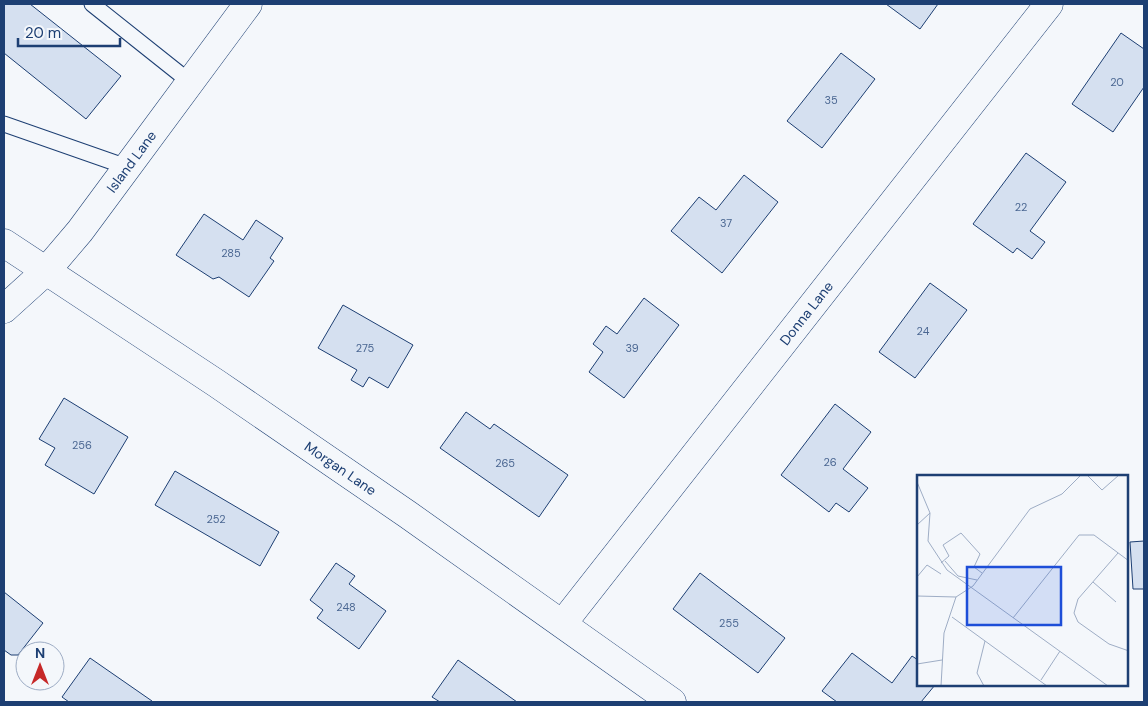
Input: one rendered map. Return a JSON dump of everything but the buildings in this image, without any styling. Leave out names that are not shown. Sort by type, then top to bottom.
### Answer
[{"type":"street","name":"Island Lane","points":[[4,309],[46,271],[80,231],[248,4]]},
{"type":"street","name":"Donna Lane","points":[[563,623],[1049,4]]},
{"type":"street","name":"Morgan Lane","points":[[4,243],[216,383],[563,623],[672,702]]},
{"type":"lane","points":[[92,4],[190,82]]},
{"type":"lane","points":[[4,124],[12,125],[127,167]]}]
